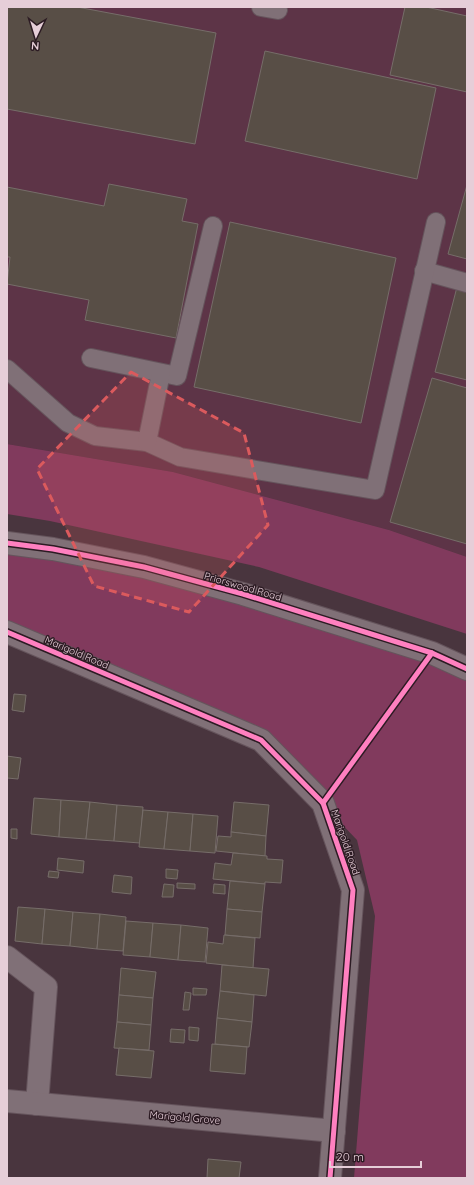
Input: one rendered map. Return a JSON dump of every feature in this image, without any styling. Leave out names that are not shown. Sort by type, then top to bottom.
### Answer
[{"type":"street","name":"Priorswood Road","points":[[7,543],[54,549],[144,567],[242,594],[432,653],[467,669]]},
{"type":"street","name":"Marigold Road","points":[[7,632],[261,740],[323,803],[353,890],[330,1178]]},
{"type":"street","points":[[7,957],[46,987],[37,1104]]},
{"type":"street","name":"Marigold Grove","points":[[7,1101],[334,1130]]},
{"type":"lane","points":[[7,369],[68,423],[96,436],[147,442],[180,457],[375,490],[436,222]]},
{"type":"lane","points":[[92,358],[177,376],[213,226]]},
{"type":"lane","points":[[424,271],[467,283]]},
{"type":"lane","points":[[147,442],[161,373]]},
{"type":"path","points":[[323,803],[432,653]]},
{"type":"highlighted area","points":[[131,372],[244,433],[268,525],[189,612],[94,586],[37,469]]},
{"type":"shaded area","points":[[7,7],[467,7],[467,557],[389,530],[173,472],[7,444]]},
{"type":"shaded area","points":[[7,444],[173,472],[389,530],[467,557],[467,634],[259,567],[50,521],[7,514]]},
{"type":"shaded area","points":[[7,543],[97,555],[467,669],[467,1178],[354,1178],[375,916],[357,840],[261,740],[7,632]]},
{"type":"building","points":[[7,7],[77,7],[216,33],[195,144],[7,109]]},
{"type":"building","points":[[405,7],[426,7],[467,16],[467,92],[390,75]]},
{"type":"building","points":[[265,51],[436,88],[417,179],[245,141]]},
{"type":"building","points":[[109,184],[187,199],[182,221],[198,224],[176,338],[85,320],[89,300],[7,284],[10,257],[7,257],[7,187],[104,206]]},
{"type":"building","points":[[467,185],[467,259],[448,254]]},
{"type":"building","points":[[230,222],[396,258],[361,423],[194,387]]},
{"type":"building","points":[[457,287],[467,290],[467,380],[435,372]]},
{"type":"building","points":[[432,378],[467,388],[467,544],[390,522]]},
{"type":"building","points":[[14,694],[26,695],[24,712],[12,710]]},
{"type":"building","points":[[7,756],[21,758],[18,779],[7,778]]},
{"type":"building","points":[[34,798],[61,800],[59,837],[31,834]]},
{"type":"building","points":[[61,800],[90,802],[86,839],[59,837]]},
{"type":"building","points":[[90,802],[117,805],[114,841],[86,839]]},
{"type":"building","points":[[234,802],[269,805],[266,836],[231,832]]},
{"type":"building","points":[[117,805],[143,807],[140,843],[114,841]]},
{"type":"building","points":[[143,810],[168,812],[164,849],[139,847]]},
{"type":"building","points":[[168,812],[193,814],[190,851],[164,849]]},
{"type":"building","points":[[193,814],[218,816],[215,853],[190,851]]},
{"type":"building","points":[[11,829],[17,829],[17,839],[11,838]]},
{"type":"building","points":[[231,832],[266,836],[265,856],[216,851],[218,836],[231,837]]},
{"type":"building","points":[[233,853],[267,856],[267,859],[283,860],[281,883],[265,882],[265,884],[213,879],[215,863],[231,865]]},
{"type":"building","points":[[58,858],[84,861],[83,873],[57,870]]},
{"type":"building","points":[[166,869],[178,870],[177,879],[166,878]]},
{"type":"building","points":[[49,871],[59,872],[58,878],[48,877]]},
{"type":"building","points":[[114,875],[132,877],[131,894],[112,892]]},
{"type":"building","points":[[230,881],[265,884],[262,912],[227,909]]},
{"type":"building","points":[[177,883],[195,884],[195,889],[177,888]]},
{"type":"building","points":[[164,884],[174,885],[173,897],[162,897]]},
{"type":"building","points":[[214,884],[225,885],[225,894],[213,893]]},
{"type":"building","points":[[18,907],[45,909],[42,944],[15,941]]},
{"type":"building","points":[[45,909],[73,912],[70,946],[42,944]]},
{"type":"building","points":[[227,909],[262,912],[260,938],[225,935]]},
{"type":"building","points":[[73,912],[100,914],[97,949],[70,946]]},
{"type":"building","points":[[100,914],[126,917],[123,951],[97,949]]},
{"type":"building","points":[[126,921],[153,923],[150,957],[123,955]]},
{"type":"building","points":[[153,923],[181,925],[178,960],[150,957]]},
{"type":"building","points":[[181,925],[208,928],[205,962],[178,960]]},
{"type":"building","points":[[224,935],[255,938],[253,968],[206,963],[208,942],[223,944]]},
{"type":"building","points":[[222,965],[269,969],[266,996],[220,991]]},
{"type":"building","points":[[121,968],[156,972],[153,998],[119,995]]},
{"type":"building","points":[[193,988],[207,989],[206,995],[193,995]]},
{"type":"building","points":[[220,991],[254,995],[252,1022],[217,1018]]},
{"type":"building","points":[[185,992],[191,993],[189,1010],[183,1010]]},
{"type":"building","points":[[119,995],[153,998],[151,1025],[117,1022]]},
{"type":"building","points":[[217,1018],[252,1022],[249,1047],[215,1044]]},
{"type":"building","points":[[117,1022],[151,1025],[149,1050],[114,1048]]},
{"type":"building","points":[[189,1027],[199,1028],[198,1041],[189,1040]]},
{"type":"building","points":[[171,1029],[185,1030],[184,1043],[170,1042]]},
{"type":"building","points":[[212,1044],[247,1047],[245,1074],[210,1071]]},
{"type":"building","points":[[119,1048],[154,1051],[151,1078],[116,1075]]},
{"type":"building","points":[[208,1159],[241,1162],[239,1178],[207,1178]]},
{"type":"cycle path","points":[[7,543],[53,549],[144,567],[243,594],[432,653],[467,669]]},
{"type":"cycle path","points":[[7,632],[261,740],[323,803],[353,890],[330,1178]]},
{"type":"cycle path","points":[[323,803],[432,653]]}]
